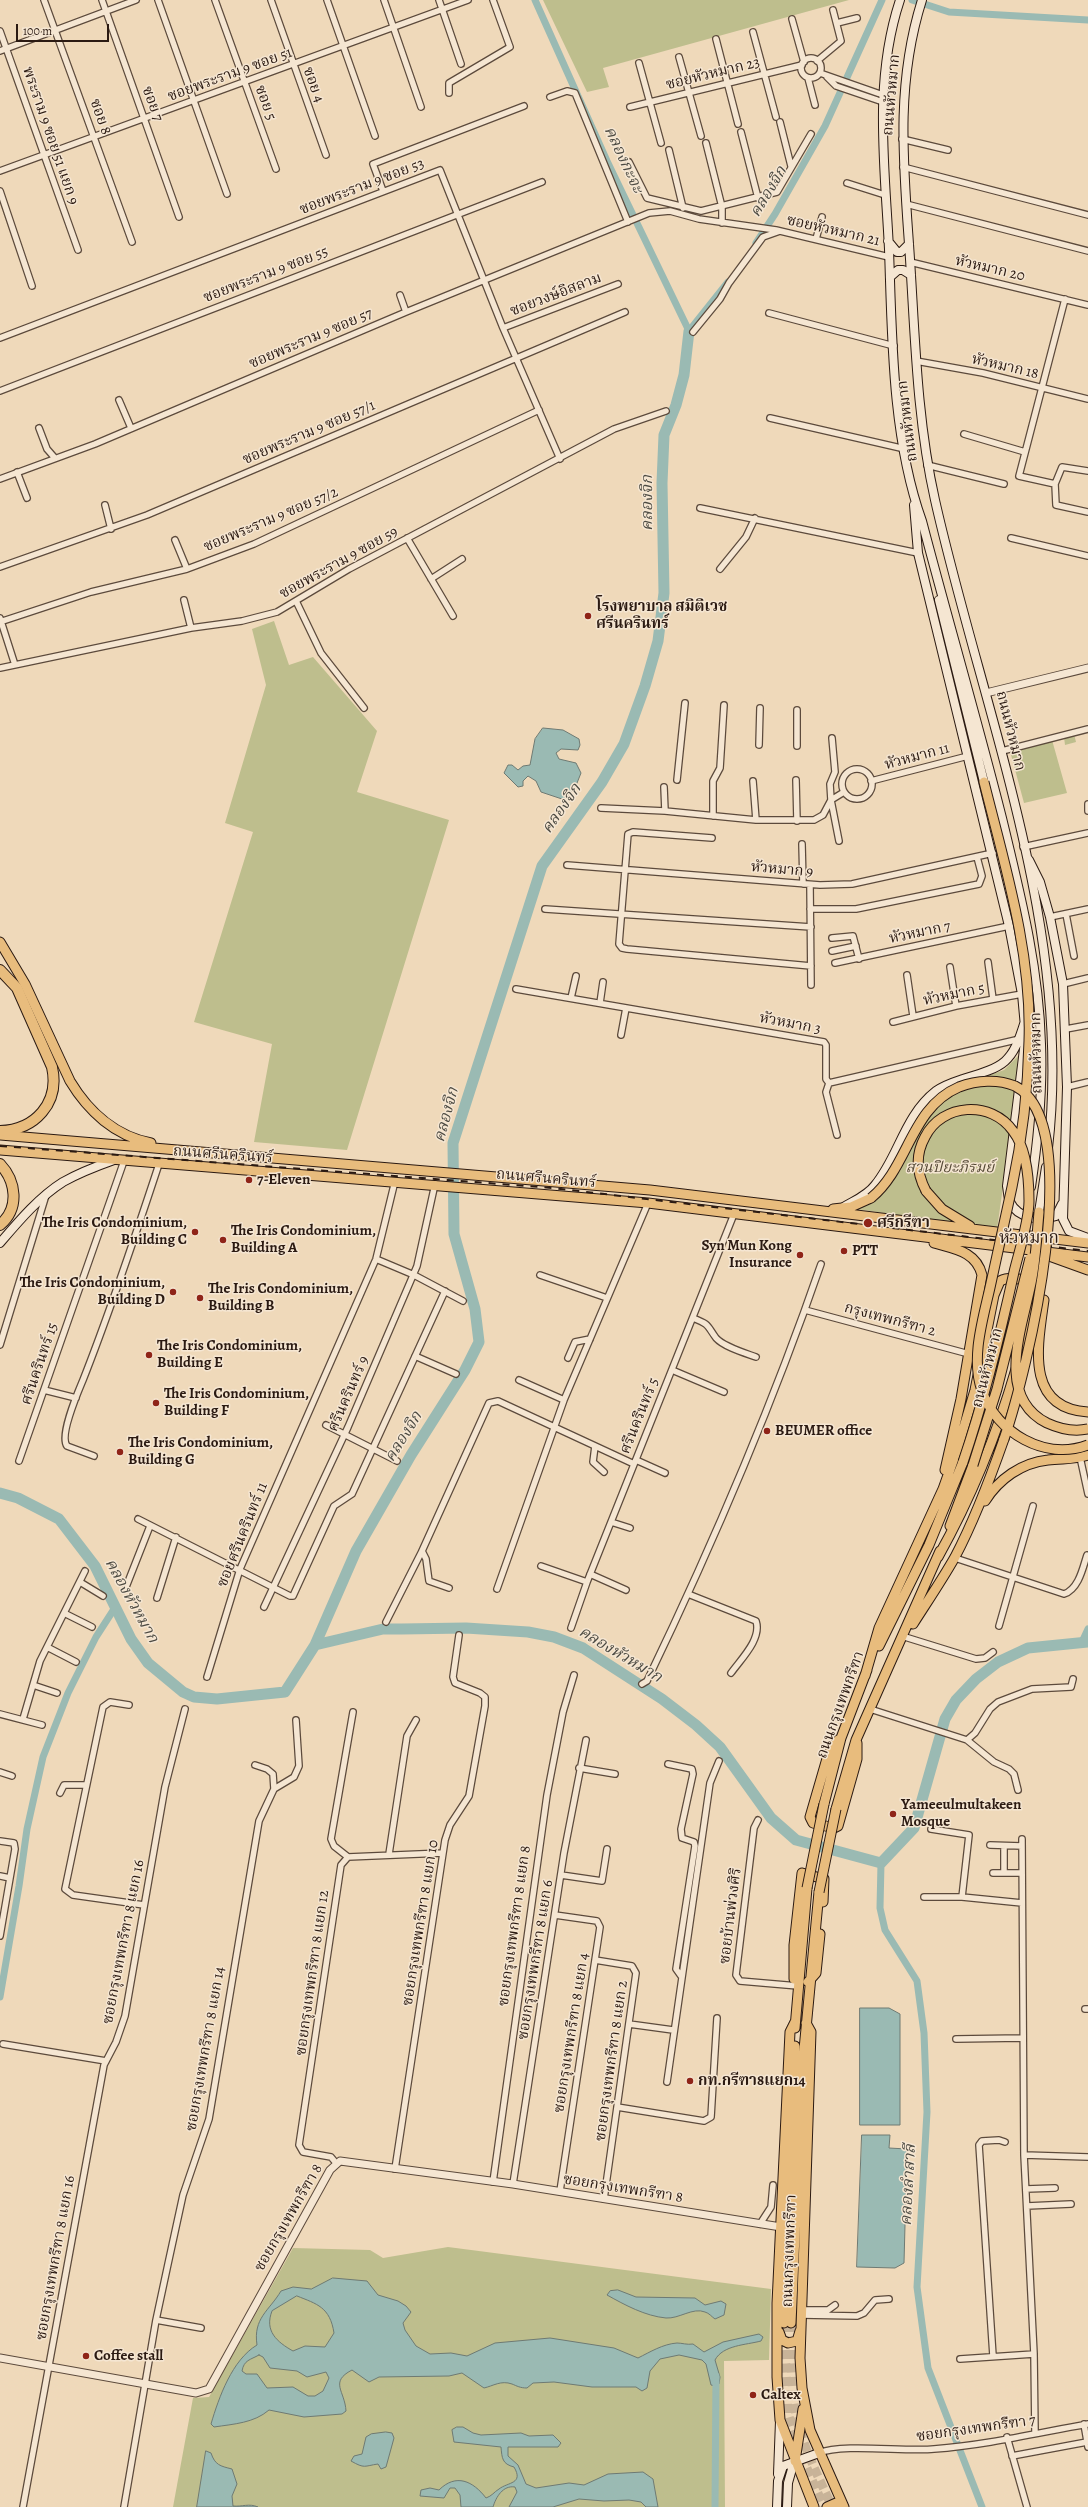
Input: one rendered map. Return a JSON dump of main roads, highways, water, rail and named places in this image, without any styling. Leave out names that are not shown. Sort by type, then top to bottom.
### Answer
[{"type":"highway","points":[[0,1131],[33,1122],[46,1110],[55,1080],[52,1067],[17,988],[2,972]]},
{"type":"highway","points":[[0,1164],[13,1184],[14,1197],[11,1211],[0,1225]]},
{"type":"main road","name":"ถนนหัวหมาก","points":[[900,0],[896,12],[883,99],[885,195],[894,346],[905,449],[914,496],[935,569],[1019,886],[1036,980],[1042,1075],[1037,1144],[1029,1202],[997,1347],[963,1462]]},
{"type":"main road","name":"ถนนหัวหมาก","points":[[922,0],[912,37],[904,83],[902,139],[916,361],[928,465],[950,561],[1002,751],[1024,849],[1040,929],[1047,978],[1052,1043],[1052,1088],[1049,1142],[1039,1212],[1008,1349],[973,1465]]},
{"type":"main road","points":[[888,240],[897,252],[901,252],[909,244]]},
{"type":"main road","points":[[890,277],[898,270],[903,270],[911,275]]},
{"type":"main road","points":[[914,496],[918,553],[993,853],[1022,994],[1025,1021],[1025,1046],[1007,1186],[1010,1202],[1016,1210],[1039,1220],[1056,1216],[1062,1204]]},
{"type":"main road","points":[[935,569],[942,617],[984,782],[1020,939],[1028,1000],[1029,1041],[1020,1136],[1012,1185],[979,1338],[978,1368],[982,1391],[992,1410],[1006,1428],[1023,1440],[1042,1447],[1062,1449],[1088,1445]]},
{"type":"main road","points":[[1024,849],[1040,882],[1050,917],[1063,984],[1066,1029],[1067,1087],[1062,1204],[1063,1219],[1069,1231],[1088,1238]]},
{"type":"main road","points":[[0,942],[25,984],[70,1081],[91,1110],[108,1124],[132,1137],[185,1150]]},
{"type":"main road","points":[[842,1208],[874,1186],[908,1121],[924,1102],[948,1084],[987,1072],[1004,1064],[1013,1054],[1025,1021]]},
{"type":"main road","points":[[817,1211],[851,1207],[871,1198],[886,1184],[922,1117],[939,1100],[960,1087],[984,1081],[1004,1083],[1021,1089],[1030,1096],[1044,1114],[1053,1136],[1056,1150],[1053,1228],[1037,1352],[1040,1378],[1048,1393],[1059,1403],[1074,1411],[1088,1412]]},
{"type":"main road","points":[[974,1229],[942,1209],[926,1192],[921,1181],[918,1164],[919,1154],[926,1134],[944,1116],[959,1111],[975,1109],[987,1112],[1002,1120],[1017,1137],[1026,1169],[1029,1202]]},
{"type":"main road","name":"ถนนศรีนครินทร์","points":[[0,1135],[650,1190],[1088,1243]]},
{"type":"main road","name":"ถนนศรีนครินทร์","points":[[0,1150],[158,1164],[435,1184],[648,1203],[1088,1257]]},
{"type":"main road","points":[[0,1243],[46,1195],[62,1183],[85,1171],[119,1160]]},
{"type":"main road","points":[[1039,1212],[1033,1272],[1016,1362],[1018,1386],[1028,1408],[1037,1418],[1057,1427],[1078,1431],[1088,1429]]},
{"type":"main road","points":[[908,1236],[966,1253],[980,1265],[980,1287],[969,1354],[949,1456],[932,1510]]},
{"type":"main road","points":[[1039,1252],[1088,1270]]},
{"type":"main road","points":[[1073,1265],[1088,1273]]},
{"type":"main road","points":[[865,1676],[880,1628],[950,1472],[967,1419],[994,1295],[1000,1281],[1015,1278],[1032,1282],[1036,1296],[1008,1395],[961,1516],[938,1557]]},
{"type":"main road","points":[[897,1649],[955,1558],[988,1485],[1022,1386],[1044,1300]]},
{"type":"main road","points":[[966,1535],[994,1487],[1009,1475],[1025,1467],[1047,1460],[1084,1456]]},
{"type":"main road","name":"ถนนกรุงเทพกรีฑา","points":[[814,2507],[794,2462],[780,2420],[796,2022],[807,1888],[824,1804],[841,1738],[865,1676],[929,1545],[963,1462]]},
{"type":"main road","name":"ถนนกรุงเทพกรีฑา","points":[[784,2323],[808,1982],[819,1892],[836,1809],[856,1740],[938,1557],[973,1465]]},
{"type":"main road","points":[[841,1738],[835,1742],[828,1755],[810,1817],[813,1823],[834,1828],[838,1826],[857,1759],[858,1748],[856,1740]]},
{"type":"main road","points":[[798,1985],[793,1975],[794,1953],[800,1874],[804,1872],[825,1880],[816,1973],[808,1982]]},
{"type":"main road","name":"ถนนกรุงเทพกรีฑา","points":[[784,2323],[780,2227],[790,2032],[796,2022]]},
{"type":"main road","name":"ถนนกรุงเทพกรีฑา","points":[[806,2023],[812,2032],[800,2358],[804,2399],[810,2430],[843,2506]]},
{"type":"main road","points":[[784,2323],[782,2340],[788,2343],[796,2341],[801,2316]]},
{"type":"main road","points":[[787,2507],[788,2483],[794,2462],[804,2399]]},
{"type":"main road","points":[[777,2507],[780,2420]]},
{"type":"main road","points":[[778,2481],[783,2466],[819,2453]]},
{"type":"main road","points":[[827,2507],[836,2503],[843,2506]]},
{"type":"water","points":[[543,728],[563,730],[579,739],[580,745],[578,750],[561,749],[556,753],[559,759],[576,763],[581,773],[575,788],[566,798],[562,799],[541,792],[536,781],[528,776],[523,781],[523,786],[518,787],[504,773],[508,765],[512,765],[518,770],[523,766],[530,765],[535,739]]},
{"type":"water","points":[[860,2008],[889,2008],[900,2014],[900,2125],[860,2125]]},
{"type":"water","points":[[862,2135],[890,2135],[889,2148],[907,2149],[904,2263],[895,2268],[857,2267]]},
{"type":"water","points":[[333,2278],[367,2281],[378,2295],[398,2301],[406,2306],[411,2312],[403,2323],[405,2330],[416,2346],[430,2354],[451,2353],[467,2356],[495,2343],[550,2338],[614,2348],[638,2358],[667,2345],[677,2343],[693,2344],[704,2352],[723,2342],[759,2334],[763,2337],[761,2341],[729,2348],[719,2355],[715,2360],[720,2377],[719,2384],[715,2386],[711,2385],[706,2364],[702,2360],[679,2355],[660,2359],[650,2371],[647,2388],[642,2391],[636,2387],[592,2387],[554,2382],[533,2383],[527,2388],[504,2383],[484,2388],[462,2373],[449,2376],[379,2377],[369,2382],[352,2370],[345,2374],[340,2383],[346,2411],[342,2414],[304,2417],[269,2410],[257,2418],[236,2424],[214,2427],[211,2424],[222,2391],[240,2360],[257,2345],[257,2328],[263,2315],[281,2291],[293,2287],[311,2289]],"holes":[[[297,2296],[316,2304],[322,2308],[329,2317],[334,2333],[325,2347],[305,2346],[293,2351],[277,2340],[271,2330],[270,2318],[272,2311]],[[259,2355],[263,2357],[270,2368],[297,2371],[307,2377],[326,2372],[329,2378],[323,2391],[315,2396],[308,2396],[293,2387],[267,2388],[257,2374],[246,2374],[242,2371],[246,2362]]]},
{"type":"water","points":[[618,2290],[636,2297],[695,2298],[705,2305],[721,2301],[726,2304],[724,2315],[715,2319],[709,2314],[696,2311],[671,2318],[658,2317],[635,2310],[607,2295],[610,2291]]},
{"type":"water","points":[[457,2427],[463,2427],[473,2433],[481,2435],[521,2433],[529,2436],[553,2435],[561,2443],[558,2447],[508,2447],[508,2456],[518,2465],[526,2484],[536,2488],[569,2483],[584,2485],[608,2474],[643,2472],[653,2479],[658,2507],[646,2507],[641,2502],[629,2500],[604,2501],[579,2499],[553,2507],[509,2507],[517,2492],[515,2487],[507,2488],[501,2492],[493,2507],[461,2507],[460,2495],[455,2488],[450,2488],[444,2498],[420,2496],[421,2490],[430,2488],[439,2490],[452,2482],[464,2481],[476,2487],[486,2498],[497,2490],[516,2480],[517,2473],[514,2467],[510,2466],[503,2460],[501,2447],[454,2442],[452,2430]]},
{"type":"water","points":[[386,2432],[392,2433],[394,2438],[386,2467],[381,2469],[378,2464],[362,2466],[351,2461],[354,2456],[362,2454],[366,2437],[371,2434]]},
{"type":"water","points":[[206,2451],[211,2453],[216,2463],[232,2469],[237,2484],[232,2496],[233,2506],[252,2505],[258,2507],[197,2507]]},
{"type":"waterway","name":"คลองกะจะ","points":[[535,0],[607,161],[689,331],[728,282]]},
{"type":"waterway","name":"คลองจิก","points":[[756,243],[775,214],[825,126],[882,0]]},
{"type":"waterway","name":"คลองจิก","points":[[912,0],[949,12],[1088,20]]},
{"type":"waterway","name":"คลองจิก","points":[[0,1493],[18,1498],[59,1519],[95,1566],[131,1639],[148,1663],[183,1692],[194,1697],[217,1699],[285,1692],[315,1645],[356,1551],[411,1455],[465,1370],[479,1342],[475,1309],[454,1234],[453,1143],[542,866],[602,782],[624,744],[645,686],[658,641],[664,593],[662,483],[664,435],[676,405],[684,375],[689,331]]},
{"type":"waterway","points":[[0,1997],[27,1829],[43,1757],[68,1693],[96,1637],[116,1606]]},
{"type":"waterway","name":"คลองหัวหมาก","points":[[315,1645],[383,1629],[466,1628],[528,1632],[554,1637],[583,1648],[662,1699],[696,1725],[720,1747],[771,1818],[796,1840],[881,1863],[914,1828],[945,1719],[956,1700],[976,1679],[998,1662],[1028,1648],[1088,1642]]},
{"type":"waterway","points":[[1082,1642],[1088,1629]]},
{"type":"waterway","name":"คลองลำสาลี","points":[[881,1863],[880,1908],[885,1930],[917,1981],[924,2033],[927,2112],[917,2287],[928,2368],[982,2507]]},
{"type":"waterway","points":[[715,2507],[716,2376]]},
{"type":"tunnel","points":[[784,2323],[788,2413],[798,2448],[824,2507]]},
{"type":"tunnel","points":[[791,2323],[792,2387],[795,2412],[801,2435],[809,2456],[832,2507]]},
{"type":"railway","points":[[0,1146],[553,1188],[1088,1251]]},
{"type":"place","name":"โรงพยาบาล สมิติเวช ศรีนครินทร์","points":[[588,616]]},
{"type":"place","name":"7-Eleven","points":[[249,1180]]},
{"type":"place","name":"ศรีกรีฑา","points":[[868,1223]]},
{"type":"place","name":"The Iris Condominium, Building C","points":[[195,1232]]},
{"type":"place","name":"The Iris Condominium, Building A","points":[[223,1240]]},
{"type":"place","name":"PTT","points":[[844,1251]]},
{"type":"place","name":"Syn Mun Kong Insurance","points":[[800,1255]]},
{"type":"place","name":"The Iris Condominium, Building D","points":[[173,1292]]},
{"type":"place","name":"The Iris Condominium, Building B","points":[[200,1298]]},
{"type":"place","name":"The Iris Condominium, Building E","points":[[149,1355]]},
{"type":"place","name":"The Iris Condominium, Building F","points":[[156,1403]]},
{"type":"place","name":"BEUMER office","points":[[767,1431]]},
{"type":"place","name":"The Iris Condominium, Building G","points":[[120,1452]]},
{"type":"place","name":"Yameeulmultakeen Mosque","points":[[893,1814]]},
{"type":"place","name":"กท.กรีฑา8แยก14","points":[[690,2081]]},
{"type":"place","name":"Coffee stall","points":[[86,2356]]},
{"type":"place","name":"Caltex","points":[[753,2395]]},
{"type":"district","name":"หัวหมาก","points":[[1029,1239]]},
{"type":"park label","name":"สวนปิยะภิรมย์","points":[[950,1168]]}]
